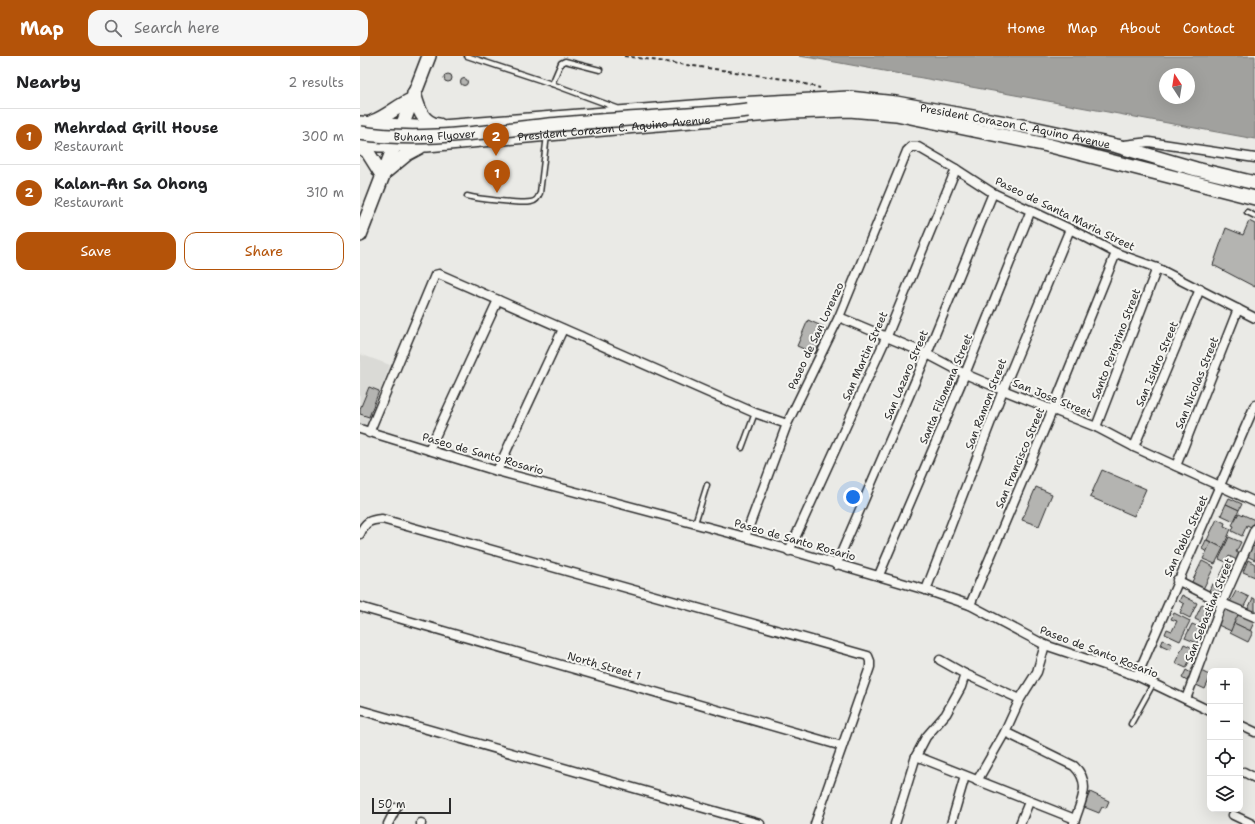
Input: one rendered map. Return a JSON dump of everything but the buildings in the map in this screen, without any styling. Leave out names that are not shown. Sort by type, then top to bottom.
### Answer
[{"type":"main road","points":[[360,235],[429,56]]},
{"type":"main road","points":[[413,96],[419,111],[425,119],[434,125],[447,126]]},
{"type":"main road","points":[[362,126],[382,119],[413,96]]},
{"type":"main road","name":"President Corazon C. Aquino Avenue","points":[[360,142],[394,146],[427,145],[547,135],[772,108],[837,98],[896,103],[1051,131],[1092,142],[1117,146],[1255,183]]},
{"type":"main road","name":"President Corazon C. Aquino Avenue","points":[[748,110],[772,108]]},
{"type":"main road","name":"President Corazon C. Aquino Avenue","points":[[362,126],[402,125],[429,128],[628,112],[772,108],[849,110],[896,114],[1088,155],[1255,198]]},
{"type":"main road","name":"Buhang Flyover","points":[[362,126],[387,136],[431,136],[566,123],[639,120],[748,110]]},
{"type":"main road","points":[[1088,155],[1084,151],[1083,145],[1092,142]]},
{"type":"main road","points":[[382,175],[406,154],[427,145]]},
{"type":"main road","points":[[360,147],[367,151],[382,175]]},
{"type":"main road","points":[[1192,183],[1199,182],[1202,178],[1201,172],[1196,168]]},
{"type":"main road","points":[[1232,193],[1228,189],[1228,183],[1232,179],[1236,178]]},
{"type":"street","points":[[1117,146],[1149,142],[1255,158]]},
{"type":"street","name":"Paseo de Santa Maria Street","points":[[911,147],[918,147],[993,193],[1070,229],[1116,253],[1157,268],[1255,318]]},
{"type":"street","name":"Paseo de San Lorenzo","points":[[745,537],[787,424],[839,317],[901,165],[907,151],[911,147]]},
{"type":"street","name":"San Martin Street","points":[[789,551],[886,336],[956,169]]},
{"type":"street","name":"San Lazaro Street","points":[[836,565],[927,354],[993,193]]},
{"type":"street","name":"Santa Filomena Street","points":[[879,575],[965,374],[1031,210]]},
{"type":"street","name":"San Ramon Street","points":[[926,590],[1003,390],[1070,229]]},
{"type":"street","name":"San Francisco Street","points":[[970,605],[1052,411],[1116,253]]},
{"type":"street","name":"Santo Perigrino Street","points":[[1096,427],[1157,268]]},
{"type":"street","points":[[369,433],[435,275],[444,275],[755,413],[787,424]]},
{"type":"street","name":"San Isidro Street","points":[[1134,447],[1200,289]]},
{"type":"street","points":[[429,450],[498,300]]},
{"type":"street","name":"San Nicolas Street","points":[[1176,466],[1238,309]]},
{"type":"street","name":"San Jose Street","points":[[839,317],[927,354],[965,374],[1052,411],[1096,427],[1134,447],[1255,502]]},
{"type":"street","points":[[498,471],[563,329]]},
{"type":"street","name":"San Pablo Street","points":[[1137,676],[1177,580],[1255,405]]},
{"type":"street","name":"Paseo de Santo Rosario","points":[[360,430],[498,471],[695,523],[836,565],[879,575],[926,590],[970,605],[1045,645],[1137,676],[1207,710]]},
{"type":"street","points":[[360,534],[364,524],[371,520],[382,519],[868,656],[870,660],[870,667],[815,824]]},
{"type":"street","name":"San Sebastian Street","points":[[1186,699],[1222,603],[1255,529]]},
{"type":"street","points":[[1177,580],[1222,603],[1255,617]]},
{"type":"street","name":"North Street 1","points":[[360,607],[842,746]]},
{"type":"street","points":[[977,781],[1005,732],[1020,698],[1037,672],[1045,645]]},
{"type":"street","points":[[940,660],[965,674],[1020,698]]},
{"type":"street","points":[[895,824],[916,756],[926,737],[946,714],[961,687],[965,674]]},
{"type":"street","points":[[360,710],[760,824]]},
{"type":"street","points":[[1243,726],[1255,732]]},
{"type":"street","points":[[916,756],[1075,822],[1082,800],[1084,781],[1082,774],[1074,766],[1005,732]]},
{"type":"street","points":[[1244,772],[1255,778]]},
{"type":"street","points":[[950,824],[965,776]]},
{"type":"street","points":[[1020,824],[1029,802]]},
{"type":"street","points":[[388,824],[396,808]]},
{"type":"street","points":[[1233,814],[1252,824]]},
{"type":"lane","points":[[467,56],[552,84],[628,112]]},
{"type":"lane","points":[[552,84],[561,63],[566,60],[600,70]]},
{"type":"lane","points":[[468,196],[490,201],[531,202],[537,199],[540,193],[547,135]]},
{"type":"lane","points":[[1248,212],[1255,216]]},
{"type":"lane","points":[[742,448],[755,413]]},
{"type":"lane","points":[[695,523],[707,485]]},
{"type":"lane","points":[[1131,724],[1153,683]]},
{"type":"path","points":[[624,56],[790,80],[824,89],[837,98]]},
{"type":"shaded area","points":[[799,56],[1255,56],[1255,139],[824,60]]},
{"type":"shaded area","points":[[1087,144],[1200,176],[1199,178],[1085,149]]},
{"type":"shaded area","points":[[360,354],[390,365],[367,426],[360,423]]},
{"type":"place","name":"Kalan-An Sa Ohong","points":[[496,156]]},
{"type":"place","name":"Mehrdad Grill House","points":[[497,193]]}]
